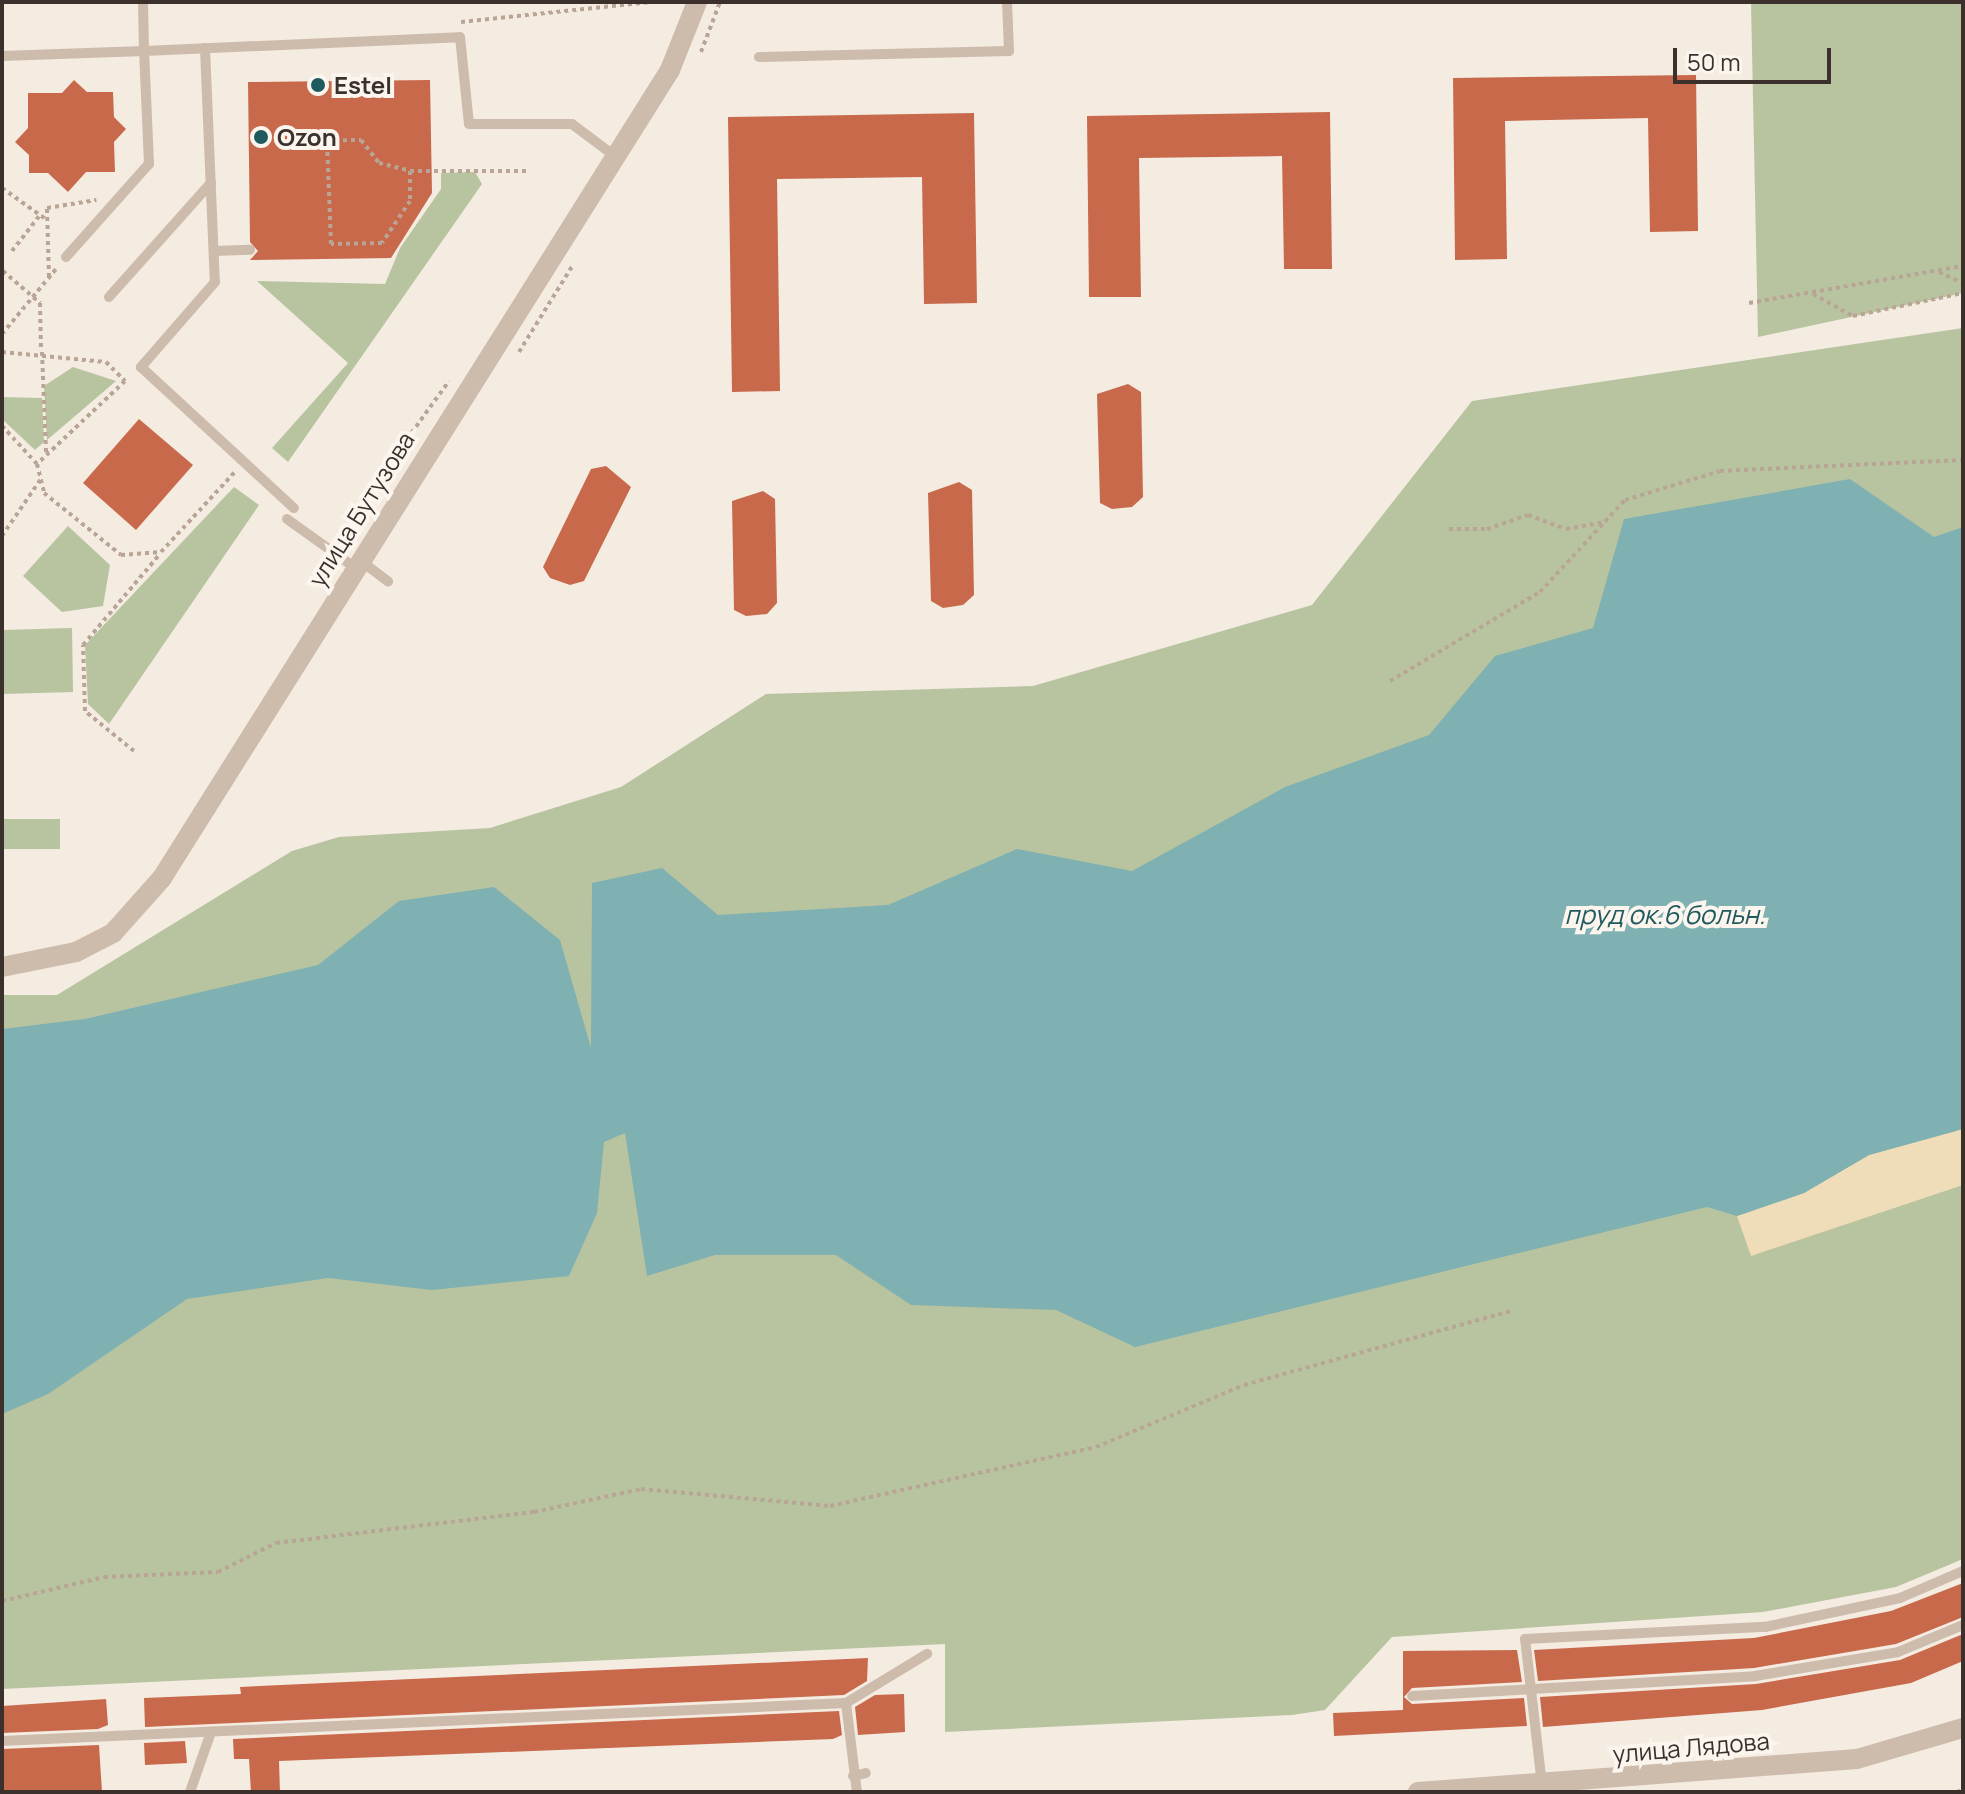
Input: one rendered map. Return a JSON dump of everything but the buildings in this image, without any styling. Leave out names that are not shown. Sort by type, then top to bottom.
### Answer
[{"type":"street","name":"улица Бутузова","points":[[2,967],[76,952],[138,910],[670,70],[697,2]]},
{"type":"street","name":"улица Лядова","points":[[1418,1792],[1552,1787],[1857,1759],[1963,1728]]},
{"type":"lane","points":[[66,257],[149,164],[143,2]]},
{"type":"lane","points":[[759,57],[1009,51],[1007,2]]},
{"type":"lane","points":[[2,56],[460,37],[469,124],[572,124],[616,157]]},
{"type":"lane","points":[[205,48],[215,282],[141,367],[294,508]]},
{"type":"lane","points":[[109,297],[211,183]]},
{"type":"lane","points":[[214,251],[250,250]]},
{"type":"lane","points":[[287,519],[388,581]]},
{"type":"lane","points":[[1552,1787],[1529,1693],[1525,1639],[1765,1627],[1900,1598],[1963,1571]]},
{"type":"lane","points":[[1412,1696],[1529,1693],[1755,1676],[1898,1652],[1963,1625]]},
{"type":"lane","points":[[2,1741],[846,1703],[927,1654]]},
{"type":"lane","points":[[846,1703],[857,1792]]},
{"type":"lane","points":[[190,1792],[211,1732]]},
{"type":"lane","points":[[853,1776],[866,1773]]},
{"type":"path","points":[[460,37],[467,17],[651,2]]},
{"type":"path","points":[[410,171],[410,201],[382,243],[331,244],[325,142],[361,140],[379,163],[410,171],[527,171]]},
{"type":"path","points":[[2,188],[47,220]]},
{"type":"path","points":[[49,277],[47,220],[52,204],[118,198]]},
{"type":"path","points":[[12,251],[40,215]]},
{"type":"path","points":[[2,334],[36,300],[49,277],[66,257]]},
{"type":"path","points":[[1749,303],[1963,266]]},
{"type":"path","points":[[3,271],[36,300],[42,351],[46,454]]},
{"type":"path","points":[[1937,271],[1963,283]]},
{"type":"path","points":[[1813,293],[1853,316],[1963,293]]},
{"type":"path","points":[[2,352],[42,351],[106,362],[125,381],[37,464]]},
{"type":"path","points":[[2,426],[37,464],[47,496],[117,554],[161,552]]},
{"type":"path","points":[[1390,681],[1540,592],[1625,500],[1720,471],[1963,460]]},
{"type":"path","points":[[134,751],[85,711],[82,647],[161,552],[243,463]]},
{"type":"path","points":[[2,536],[40,480]]},
{"type":"path","points":[[1449,529],[1487,529],[1528,515],[1566,529],[1605,522]]},
{"type":"path","points":[[2,1601],[104,1577],[218,1572],[276,1543],[534,1512],[641,1489],[830,1506],[1096,1447],[1244,1385],[1510,1311]]},
{"type":"path","points":[[1957,1792],[1963,1790]]},
{"type":"green space","points":[[1751,2],[1963,2],[1963,293],[1758,337]]},
{"type":"green space","points":[[475,172],[482,184],[288,462],[272,448],[348,363],[257,281],[385,284],[400,248],[441,189],[441,173]]},
{"type":"green space","points":[[1963,328],[1963,1559],[1896,1587],[1763,1612],[1392,1637],[1325,1710],[1292,1715],[945,1732],[945,1644],[2,1689],[2,995],[57,995],[292,851],[339,837],[490,828],[621,787],[766,694],[1033,686],[1312,605],[1472,401]]},
{"type":"green space","points":[[73,367],[116,381],[47,440],[44,386]]},
{"type":"green space","points":[[2,397],[42,398],[44,442],[35,450],[2,419]]},
{"type":"green space","points":[[234,487],[259,505],[109,724],[88,704],[85,645]]},
{"type":"green space","points":[[68,526],[110,565],[103,606],[62,612],[23,576]]},
{"type":"green space","points":[[72,628],[73,692],[2,694],[2,630]]},
{"type":"green space","points":[[2,819],[60,819],[60,849],[2,849]]},
{"type":"sand","points":[[1963,1129],[1963,1185],[1751,1256],[1737,1216],[1804,1193],[1869,1155]]},
{"type":"water","name":"пруд ок.6 больн.","points":[[1850,479],[1934,537],[1963,527],[1963,1129],[1869,1155],[1804,1193],[1737,1216],[1707,1207],[1135,1347],[1056,1310],[911,1305],[836,1255],[715,1255],[647,1276],[625,1133],[604,1142],[597,1213],[569,1276],[432,1290],[328,1278],[187,1299],[48,1394],[2,1414],[2,1029],[85,1019],[318,965],[399,901],[494,887],[560,940],[591,1048],[592,883],[662,868],[718,915],[888,905],[1017,849],[1132,871],[1285,787],[1429,735],[1495,656],[1593,628],[1624,519]]},
{"type":"place","name":"Estel","points":[[318,85]]},
{"type":"place","name":"Ozon","points":[[261,137]]}]
